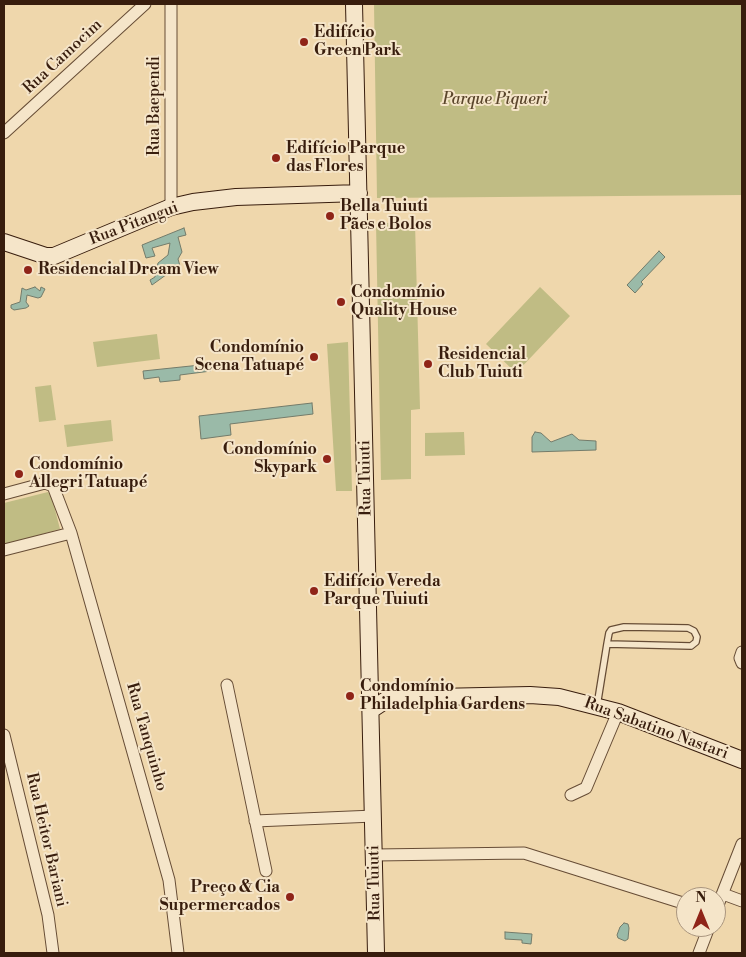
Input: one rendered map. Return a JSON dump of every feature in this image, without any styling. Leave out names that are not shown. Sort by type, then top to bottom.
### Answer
[{"type":"street","name":"Rua Camocim","points":[[4,133],[145,4]]},
{"type":"street","name":"Rua Baependi","points":[[171,4],[171,207]]},
{"type":"street","name":"Rua Tuiuti","points":[[354,4],[372,710],[376,953]]},
{"type":"street","name":"Rua Pitangui","points":[[4,242],[28,251],[54,256],[171,207],[236,196],[359,193]]},
{"type":"street","name":"Rua Tanquinho","points":[[4,494],[45,483],[53,486],[71,533],[169,880],[178,953]]},
{"type":"street","points":[[4,550],[71,533]]},
{"type":"street","points":[[742,652],[740,658],[742,663]]},
{"type":"street","points":[[371,681],[390,698],[372,710]]},
{"type":"street","points":[[227,685],[266,871]]},
{"type":"street","name":"Rua Sabatino Nastari","points":[[390,698],[530,694],[559,697],[618,712],[742,760]]},
{"type":"street","points":[[571,795],[586,788],[618,712]]},
{"type":"street","name":"Rua Heitor Bariani","points":[[4,735],[48,915],[53,953]]},
{"type":"street","points":[[255,821],[374,816]]},
{"type":"street","points":[[726,887],[742,844]]},
{"type":"street","points":[[375,855],[524,854],[676,901]]},
{"type":"street","points":[[726,895],[742,901]]},
{"type":"street","points":[[699,953],[705,937]]},
{"type":"lane","points":[[597,706],[607,644],[611,630],[624,628],[688,628],[694,631],[697,637],[696,642],[691,646],[607,644]]},
{"type":"green space","name":"Parque Piqueri","points":[[374,4],[742,4],[742,195],[377,198]]},
{"type":"green space","points":[[376,223],[415,223],[420,409],[411,410],[411,479],[381,480]]},
{"type":"green space","points":[[540,287],[570,316],[516,373],[486,344]]},
{"type":"green space","points":[[157,334],[160,359],[97,367],[93,342]]},
{"type":"green space","points":[[348,342],[352,491],[336,491],[327,344]]},
{"type":"green space","points":[[51,385],[56,420],[39,422],[35,387]]},
{"type":"green space","points":[[111,420],[113,441],[67,447],[64,425]]},
{"type":"green space","points":[[464,432],[465,455],[425,456],[425,433]]},
{"type":"green space","points":[[48,492],[52,498],[60,529],[4,545],[4,503]]},
{"type":"shaded area","points":[[184,228],[186,235],[178,237],[182,252],[178,259],[180,266],[178,270],[170,272],[152,285],[150,280],[155,277],[158,263],[168,255],[170,243],[152,248],[155,256],[146,258],[142,245]]},
{"type":"shaded area","points":[[659,251],[665,257],[641,282],[643,284],[635,293],[627,285]]},
{"type":"shaded area","points":[[35,287],[40,291],[41,287],[45,289],[41,297],[27,295],[26,302],[29,306],[14,310],[11,308],[11,305],[20,302],[22,288],[26,290]]},
{"type":"shaded area","points":[[210,364],[211,371],[180,375],[180,380],[160,382],[159,377],[144,379],[143,371]]},
{"type":"shaded area","points":[[312,403],[313,414],[230,424],[231,435],[201,439],[199,416]]},
{"type":"shaded area","points":[[535,432],[541,433],[551,442],[572,434],[579,440],[596,441],[596,450],[532,452],[532,437]]},
{"type":"shaded area","points":[[624,923],[628,924],[629,928],[628,939],[625,941],[618,938],[617,935]]},
{"type":"shaded area","points":[[505,932],[532,934],[531,944],[522,943],[522,940],[505,939]]},
{"type":"place","name":"Edifício Green Park","points":[[304,42]]},
{"type":"place","name":"Edifício Parque das Flores","points":[[276,158]]},
{"type":"place","name":"Bella Tuiuti Pães e Bolos","points":[[330,216]]},
{"type":"place","name":"Residencial Dream View","points":[[28,270]]},
{"type":"place","name":"Condomínio Quality House","points":[[341,302]]},
{"type":"place","name":"Condomínio Scena Tatuapé","points":[[314,357]]},
{"type":"place","name":"Residencial Club Tuiuti","points":[[428,364]]},
{"type":"place","name":"Condomínio Skypark","points":[[327,459]]},
{"type":"place","name":"Condomínio Allegri Tatuapé","points":[[19,474]]},
{"type":"place","name":"Edifício Vereda Parque Tuiuti","points":[[314,591]]},
{"type":"place","name":"Condomínio Philadelphia Gardens","points":[[350,696]]},
{"type":"place","name":"Preço & Cia Supermercados","points":[[290,897]]}]
